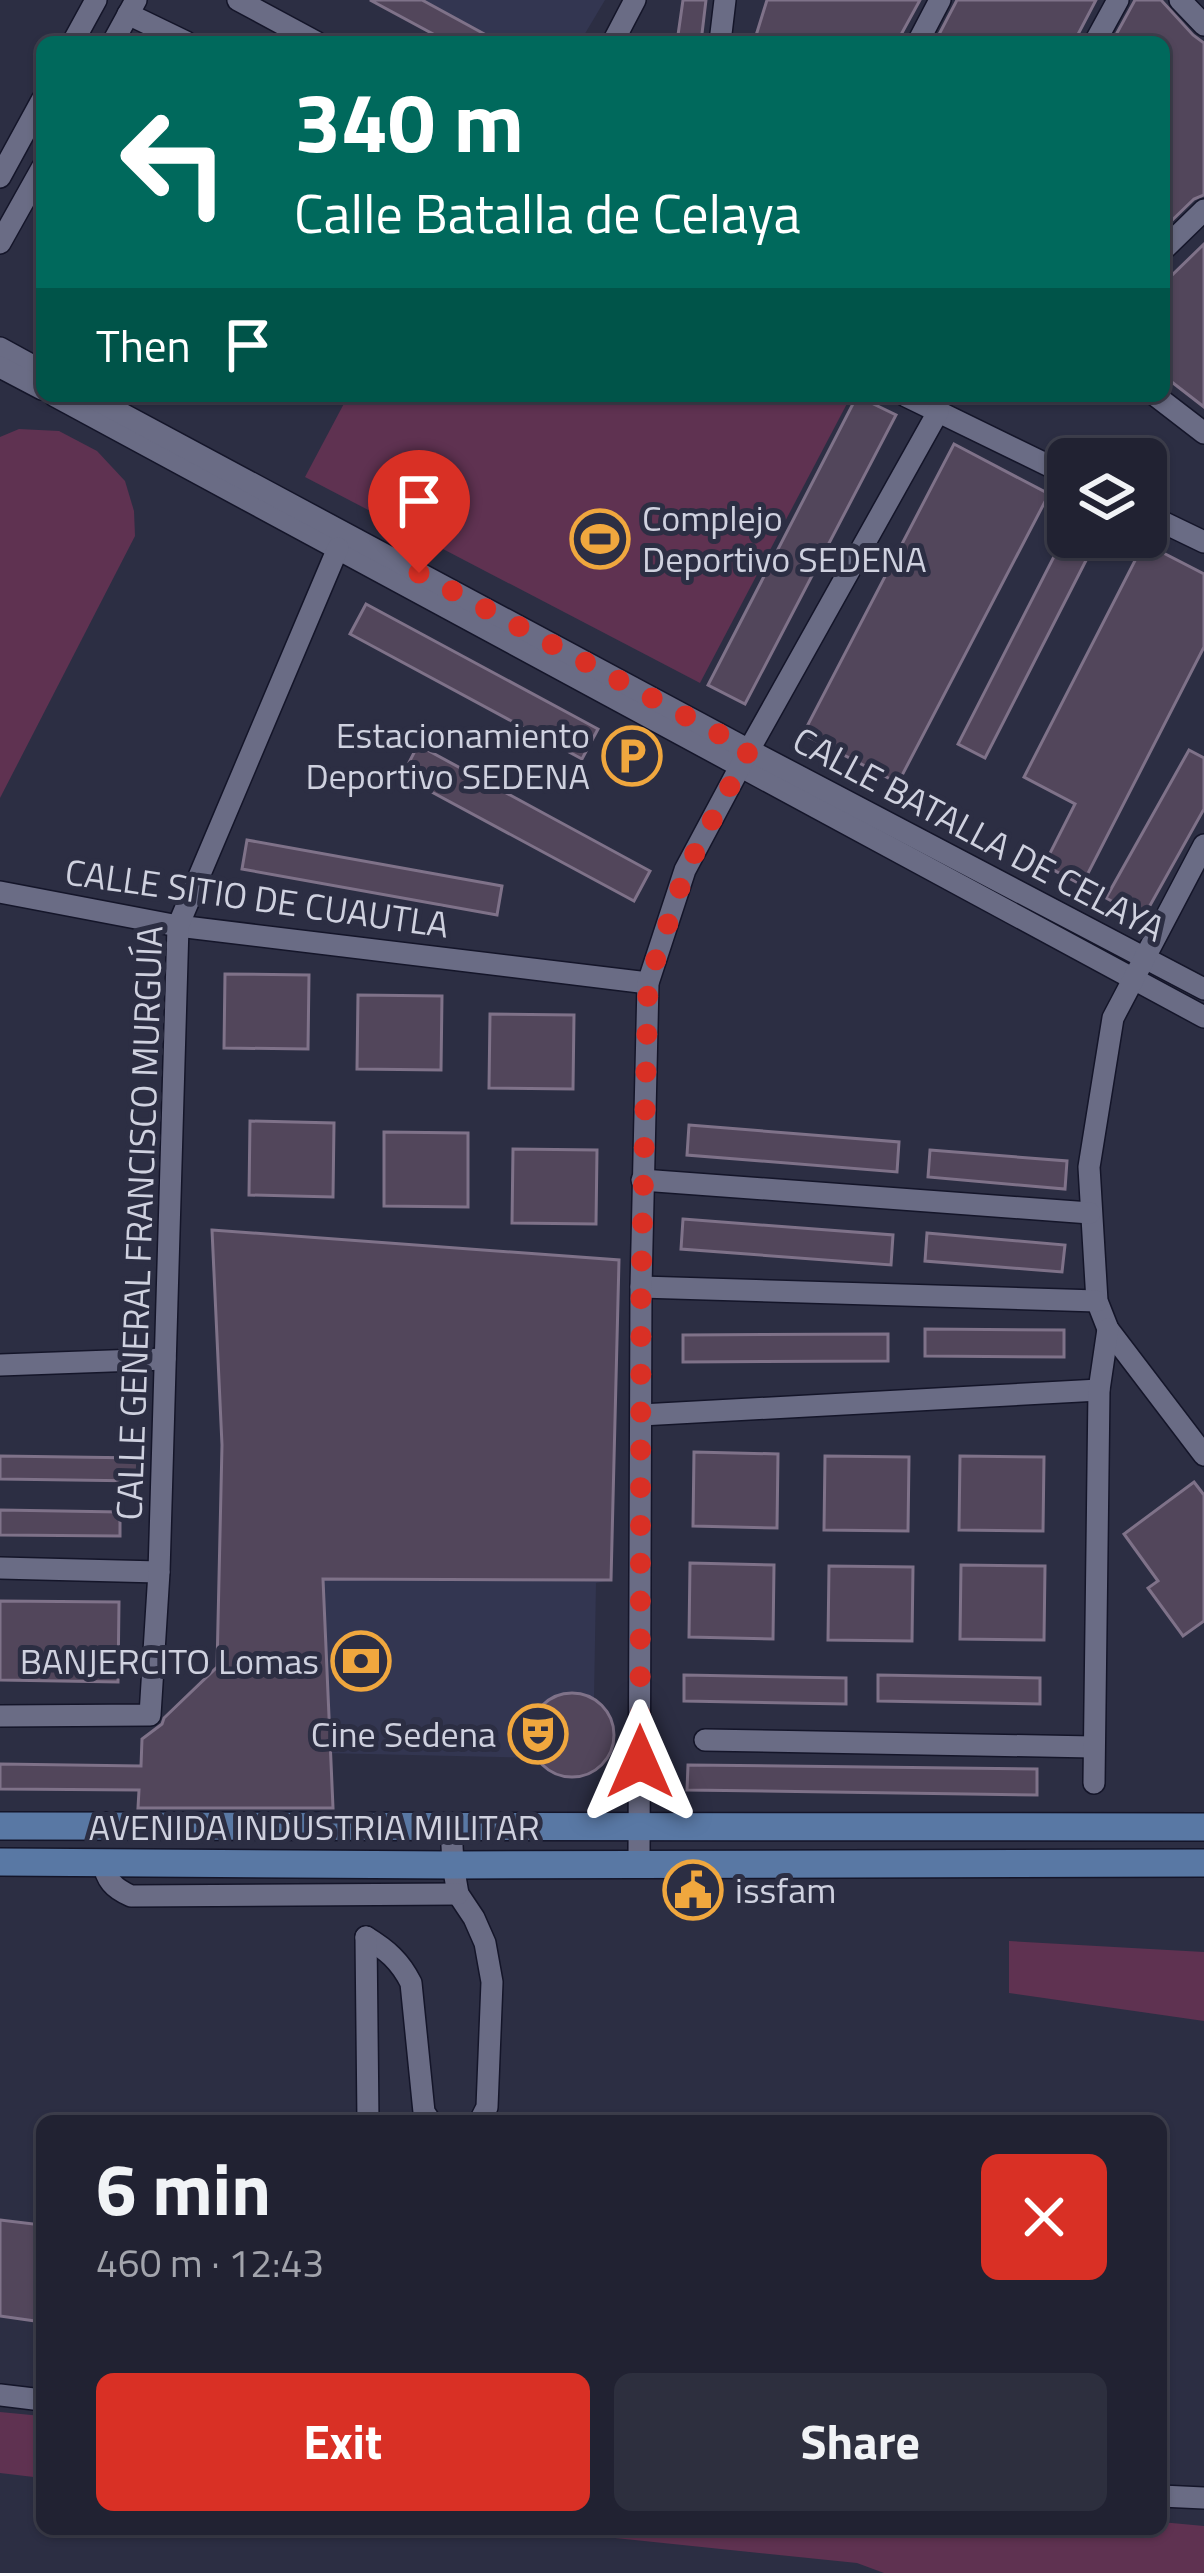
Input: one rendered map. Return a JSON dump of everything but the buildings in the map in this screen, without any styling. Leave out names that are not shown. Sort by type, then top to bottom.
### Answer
[{"type":"main road","name":"AVENIDA INDUSTRIA MILITAR","points":[[0,1826],[1204,1827]]},
{"type":"main road","name":"AVENIDA INDUSTRIA MILITAR","points":[[0,1862],[1204,1862]]},
{"type":"street","points":[[76,36],[96,0]]},
{"type":"street","points":[[238,0],[305,36]]},
{"type":"street","points":[[616,36],[635,0]]},
{"type":"street","points":[[721,36],[725,0]]},
{"type":"street","points":[[921,36],[940,0]]},
{"type":"street","points":[[1098,36],[1118,0]]},
{"type":"street","points":[[1180,0],[1204,25]]},
{"type":"street","points":[[115,36],[132,7],[177,36]]},
{"type":"street","points":[[0,178],[36,111]]},
{"type":"street","points":[[0,243],[36,179]]},
{"type":"street","points":[[1170,243],[1204,210]]},
{"type":"street","points":[[0,349],[36,368]]},
{"type":"street","points":[[0,367],[36,386]]},
{"type":"street","name":"CALLE BATALLA DE CELAYA","points":[[66,402],[1139,968],[1204,1017]]},
{"type":"street","name":"CALLE BATALLA DE CELAYA","points":[[100,402],[745,758]]},
{"type":"street","points":[[918,402],[1047,466]]},
{"type":"street","points":[[1164,402],[1204,434]]},
{"type":"street","points":[[639,1864],[642,1180],[648,983],[686,870],[938,412]]},
{"type":"street","points":[[1167,524],[1204,542]]},
{"type":"street","name":"CALLE GENERAL FRANCISCO MURGUÍA","points":[[0,1716],[150,1715],[159,1572],[178,926],[338,548]]},
{"type":"street","points":[[1204,845],[1113,1018],[1089,1167],[1097,1301],[1108,1329],[1204,1456]]},
{"type":"street","name":"CALLE SITIO DE CUAUTLA","points":[[0,892],[178,926],[648,983]]},
{"type":"street","name":"CALLE BATALLA DE CELAYA","points":[[1139,968],[1204,989]]},
{"type":"street","points":[[642,1180],[1090,1213]]},
{"type":"street","points":[[641,1287],[1097,1301]]},
{"type":"street","points":[[1094,1783],[1099,1390],[1108,1329]]},
{"type":"street","points":[[0,1365],[165,1359]]},
{"type":"street","points":[[641,1415],[1099,1390]]},
{"type":"street","points":[[0,1568],[159,1572]]},
{"type":"street","points":[[705,1740],[1093,1747]]},
{"type":"street","points":[[451,1826],[458,1894],[484,1943],[492,1982],[484,2115]]},
{"type":"street","points":[[103,1861],[109,1882],[131,1896],[458,1894]]},
{"type":"street","points":[[368,2115],[366,1937],[402,1965],[411,1983],[426,2115]]},
{"type":"street","points":[[0,2396],[36,2399]]},
{"type":"street","points":[[1167,2496],[1204,2498]]},
{"type":"shaded area","points":[[370,0],[605,0],[584,36],[437,36]]},
{"type":"shaded area","name":"Complejo Deportivo SEDENA","points":[[345,402],[848,402],[700,683],[305,477]]},
{"type":"shaded area","points":[[19,429],[59,431],[97,451],[125,481],[135,536],[0,798],[0,437]]},
{"type":"shaded area","points":[[323,1579],[611,1580],[596,1583],[594,1698],[573,1692],[546,1702],[531,1724],[537,1758],[323,1753]]},
{"type":"shaded area","points":[[1009,1941],[1204,1952],[1204,2021],[1009,1993]]},
{"type":"shaded area","points":[[0,2412],[36,2415],[36,2477],[0,2473]]},
{"type":"shaded area","points":[[1167,2523],[1204,2526],[1204,2573],[884,2573],[857,2563],[586,2535],[1167,2535]]},
{"type":"place","name":"Complejo Deportivo SEDENA","points":[[600,539]]},
{"type":"place","name":"Estacionamiento Deportivo SEDENA","points":[[632,756]]},
{"type":"place","name":"BANJERCITO Lomas","points":[[361,1661]]},
{"type":"place","name":"Cine Sedena","points":[[538,1734]]},
{"type":"place","name":"issfam","points":[[693,1890]]},
{"type":"route","points":[[419,573],[749,750],[686,870],[648,983],[642,1180],[640,1762]]}]
